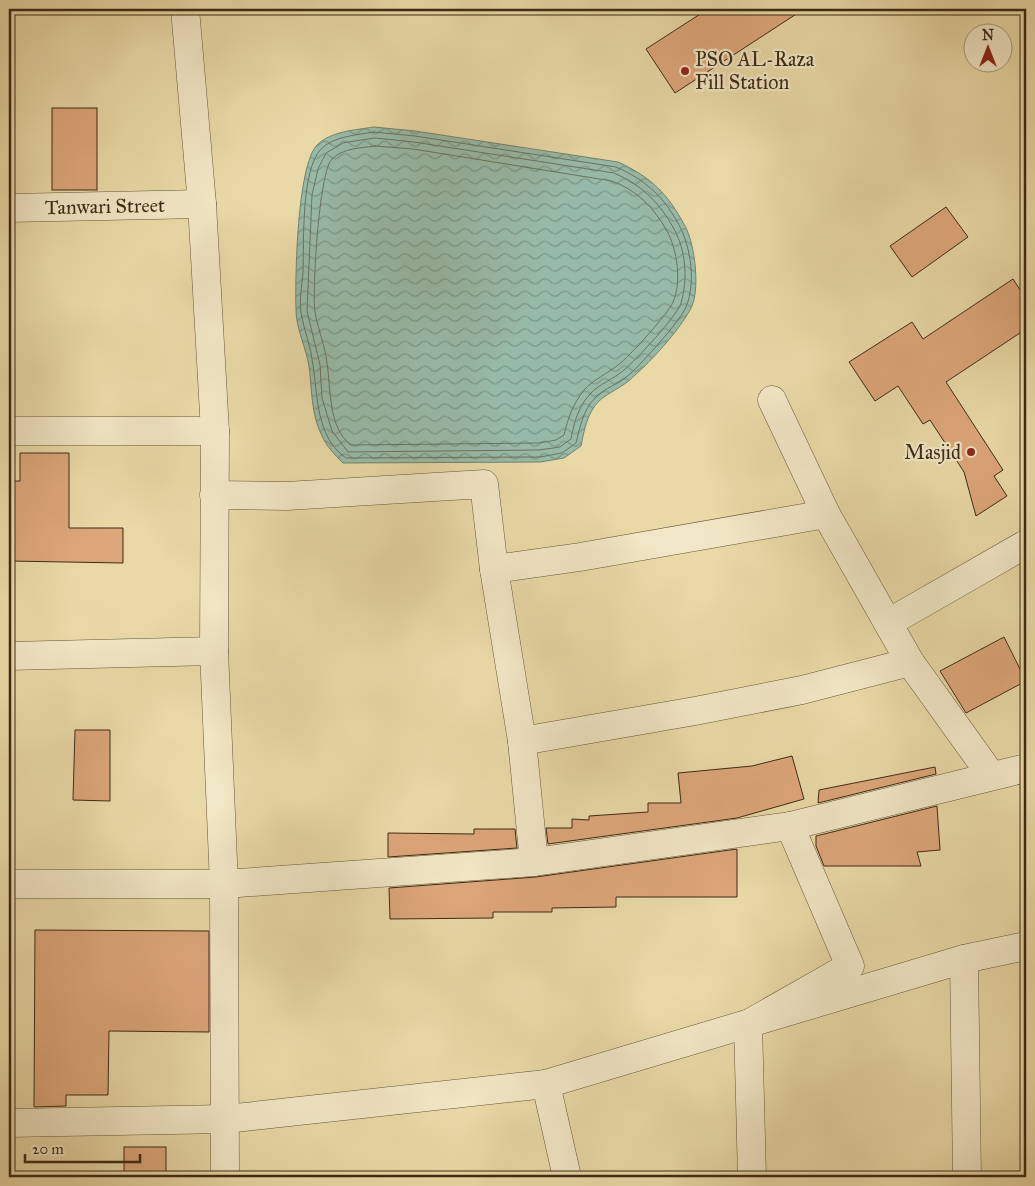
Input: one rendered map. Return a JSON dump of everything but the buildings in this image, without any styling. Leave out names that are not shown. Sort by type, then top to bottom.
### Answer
[{"type":"street","points":[[185,9],[202,204],[215,431],[214,652],[224,884],[225,1177]]},
{"type":"street","name":"Tanwari Street","points":[[9,208],[202,204]]},
{"type":"street","points":[[772,400],[826,514],[910,662],[991,775]]},
{"type":"street","points":[[9,431],[215,431]]},
{"type":"street","points":[[214,495],[287,496],[484,484],[494,569],[522,741],[534,862]]},
{"type":"street","points":[[494,569],[580,557],[826,514]]},
{"type":"street","points":[[888,623],[1026,544]]},
{"type":"street","points":[[9,656],[214,652]]},
{"type":"street","points":[[522,741],[773,696],[910,662]]},
{"type":"street","points":[[9,884],[224,884],[534,862],[790,826],[991,775],[1026,768]]},
{"type":"street","points":[[748,1024],[850,966],[790,826]]},
{"type":"street","points":[[9,1123],[226,1120],[546,1084],[964,959],[1026,946]]},
{"type":"street","points":[[964,959],[967,1177]]},
{"type":"street","points":[[748,1024],[752,1177]]},
{"type":"street","points":[[546,1084],[567,1177]]},
{"type":"water","points":[[374,127],[415,131],[618,162],[649,180],[665,196],[679,215],[689,234],[694,256],[696,280],[690,310],[664,346],[648,363],[629,381],[599,401],[587,422],[581,446],[564,458],[540,462],[343,463],[331,451],[324,440],[318,428],[309,366],[296,317],[297,249],[301,198],[310,157],[317,145],[336,134]]},
{"type":"place","name":"PSO AL-Raza Fill Station","points":[[685,71]]},
{"type":"place","name":"Masjid","points":[[971,452]]}]
